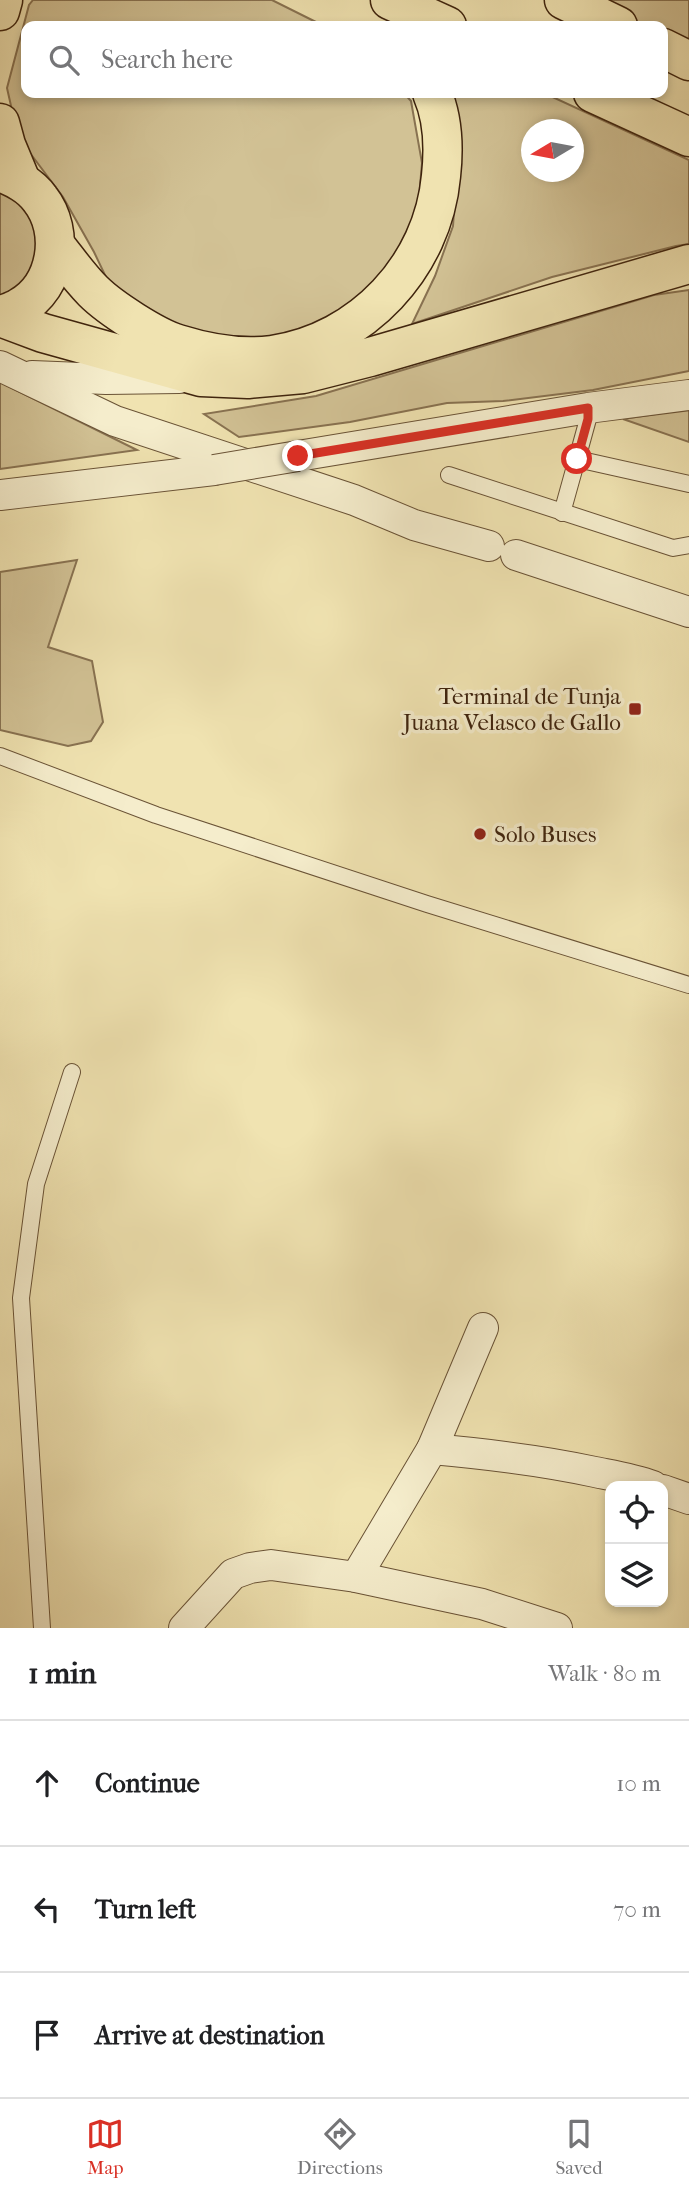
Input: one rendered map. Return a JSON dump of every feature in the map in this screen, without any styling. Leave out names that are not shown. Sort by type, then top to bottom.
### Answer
[{"type":"main road","points":[[0,11],[3,0]]},
{"type":"main road","points":[[365,0],[389,21]]},
{"type":"main road","points":[[390,0],[436,21]]},
{"type":"main road","points":[[564,0],[608,21]]},
{"type":"main road","points":[[668,50],[689,61]]},
{"type":"main road","points":[[56,246],[94,292],[132,320],[175,343],[223,355],[272,355],[318,342],[361,319],[397,286],[424,245],[439,198],[443,149],[434,98]]},
{"type":"main road","points":[[604,98],[689,137]]},
{"type":"main road","points":[[0,123],[10,177],[40,198],[52,220],[56,246],[51,270],[39,291],[21,307],[0,317]]},
{"type":"main road","points":[[0,317],[43,333],[201,377],[248,379],[303,374],[370,357],[689,264]]},
{"type":"street","points":[[8,368],[153,380],[201,377]]},
{"type":"street","points":[[8,368],[115,421],[354,500],[414,525],[685,609]]},
{"type":"street","points":[[0,495],[214,470],[588,408],[689,396]]},
{"type":"street","points":[[356,1577],[432,1449],[483,1328]]},
{"type":"street","points":[[432,1449],[557,1464],[639,1481]]},
{"type":"street","points":[[668,1492],[689,1499]]},
{"type":"street","points":[[184,1628],[233,1574],[250,1567],[271,1565],[356,1577],[482,1604],[557,1628]]},
{"type":"lane","points":[[562,513],[588,419],[588,408]]},
{"type":"lane","points":[[577,459],[689,484]]},
{"type":"lane","points":[[449,475],[673,548],[689,545]]},
{"type":"lane","points":[[0,756],[156,815],[427,904],[689,985]]},
{"type":"lane","points":[[42,1628],[20,1298],[36,1184],[72,1072]]},
{"type":"shaded area","points":[[33,0],[272,0],[314,21],[25,21]]},
{"type":"shaded area","points":[[559,0],[689,0],[689,55],[668,46],[668,21],[610,21]]},
{"type":"shaded area","points":[[21,35],[21,98],[408,98],[422,163],[416,231],[386,288],[272,349],[170,330],[114,294],[63,197],[18,137],[7,88]]},
{"type":"shaded area","points":[[439,98],[555,98],[689,160],[689,244],[552,277],[412,324],[435,276],[453,226],[457,169]]},
{"type":"shaded area","points":[[0,189],[31,214],[39,248],[27,281],[0,301]]},
{"type":"shaded area","points":[[689,290],[689,371],[593,390],[503,401],[447,403],[350,422],[239,437],[204,414],[316,396],[654,295]]},
{"type":"shaded area","points":[[0,382],[16,390],[137,450],[0,469]]},
{"type":"shaded area","points":[[689,409],[689,442],[623,419]]},
{"type":"shaded area","points":[[77,560],[48,647],[92,661],[103,722],[91,741],[68,746],[0,730],[0,572]]},
{"type":"place","name":"Terminal de Tunja Juana Velasco de Gallo","points":[[635,709]]},
{"type":"place","name":"Solo Buses","points":[[480,834]]},
{"type":"route","points":[[298,456],[588,408],[588,419],[577,459]]}]
